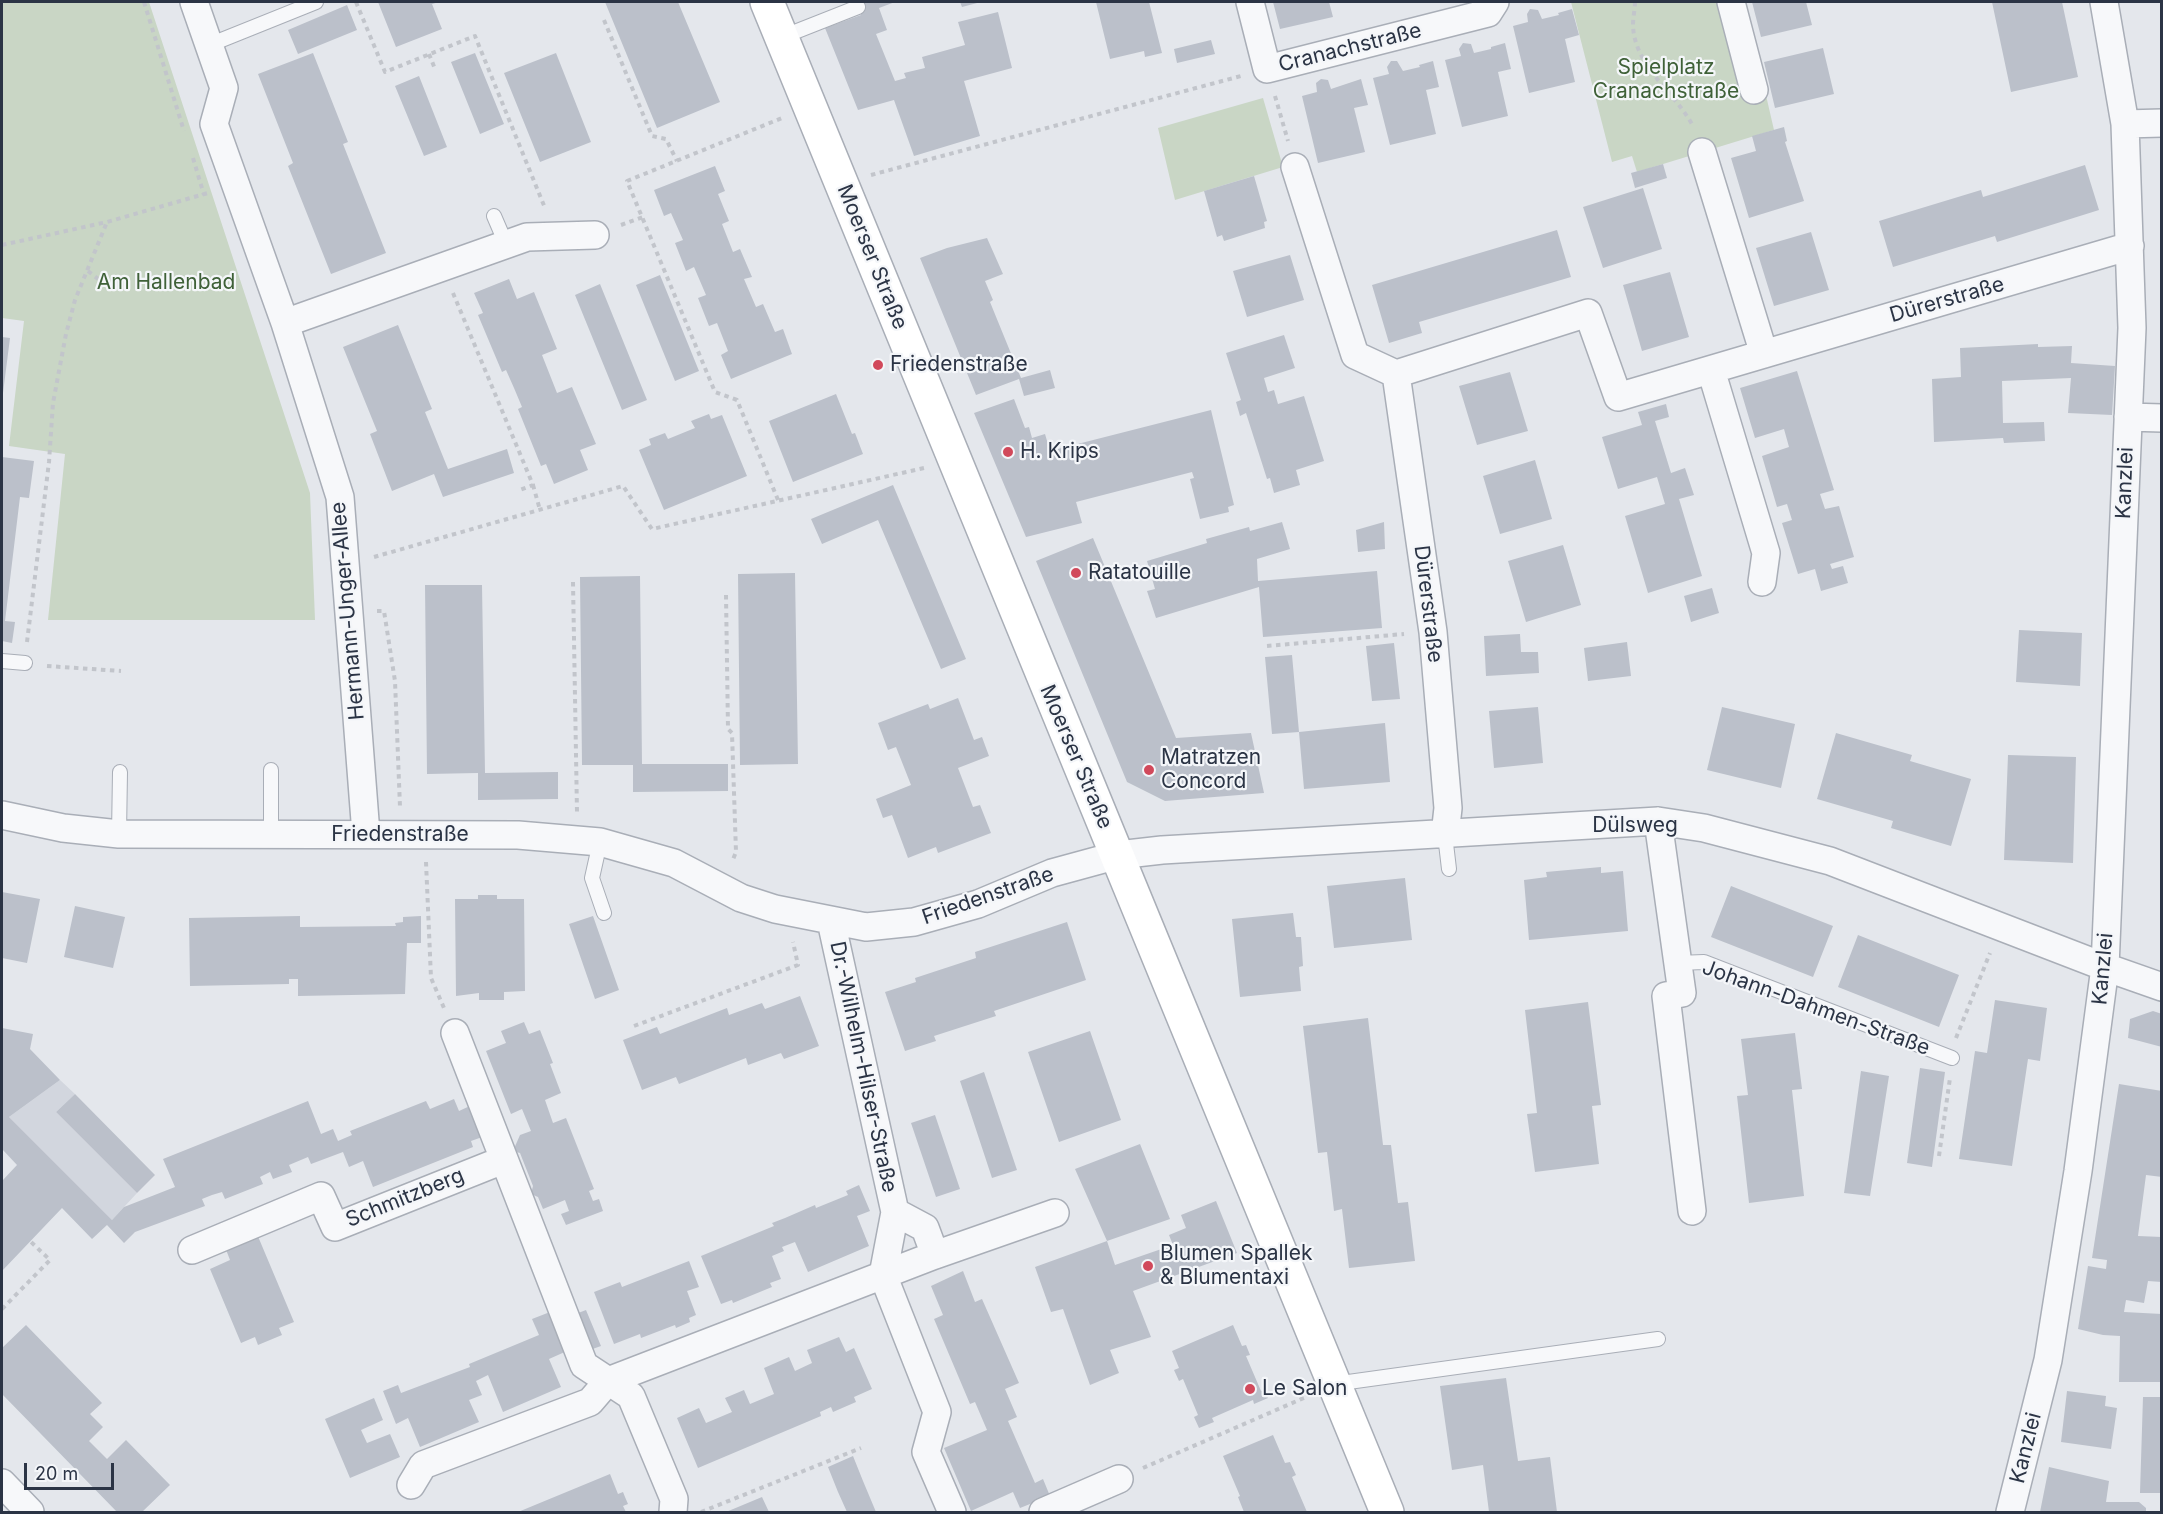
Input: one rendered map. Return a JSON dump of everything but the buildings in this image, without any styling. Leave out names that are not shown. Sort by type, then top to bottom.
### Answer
[{"type":"main road","name":"Moerser Straße","points":[[767,2],[1387,1512]]},
{"type":"street","name":"Hermann-Unger-Allee","points":[[194,2],[224,88],[214,124],[285,323],[340,497],[366,834]]},
{"type":"street","name":"Cranachstraße","points":[[1250,2],[1267,69],[1488,13],[1496,2]]},
{"type":"street","points":[[1731,2],[1754,90]]},
{"type":"street","name":"Kanzlei","points":[[2010,1512],[2049,1360],[2078,1171],[2105,967],[2132,328],[2125,124],[2104,2]]},
{"type":"street","points":[[2125,124],[2162,123]]},
{"type":"street","points":[[1702,152],[1764,354]]},
{"type":"street","points":[[1295,167],[1355,355],[1396,374]]},
{"type":"street","points":[[285,323],[527,237],[595,235]]},
{"type":"street","name":"Dürerstraße","points":[[1445,835],[1448,808],[1433,632],[1396,374],[1588,313],[1618,396],[2130,246]]},
{"type":"street","points":[[1711,370],[1766,553],[1762,582]]},
{"type":"street","name":"Kanzlei","points":[[2128,417],[2162,418]]},
{"type":"street","name":"Friedenstraße","points":[[2,815],[63,828],[119,834],[518,835],[589,841],[674,863],[741,898],[786,912],[866,927],[914,922],[978,904],[1052,873],[1118,855]]},
{"type":"street","name":"Dülsweg","points":[[1118,855],[1162,850],[1658,821],[1704,828],[1830,861],[2162,987]]},
{"type":"street","name":"Johann-Dahmen-Straße","points":[[1658,821],[1682,993],[1666,996],[1692,1211]]},
{"type":"street","name":"Dr.-Wilhelm-Hilser-Straße","points":[[831,921],[895,1212],[883,1275]]},
{"type":"street","points":[[455,1034],[584,1365],[631,1396],[674,1498],[673,1512]]},
{"type":"street","name":"Schmitzberg","points":[[192,1250],[321,1196],[335,1227],[503,1160]]},
{"type":"street","name":"Dr.-Wilhelm-Hilser-Straße","points":[[895,1212],[925,1228],[935,1255]]},
{"type":"street","points":[[411,1485],[423,1465],[590,1402],[608,1381],[986,1234],[1055,1213]]},
{"type":"street","points":[[883,1275],[937,1412],[926,1452],[952,1512]]},
{"type":"street","points":[[1043,1512],[1119,1479]]},
{"type":"street","points":[[2,1483],[30,1512]]},
{"type":"lane","points":[[209,45],[316,2]]},
{"type":"lane","points":[[782,37],[858,8]]},
{"type":"lane","points":[[494,216],[506,244]]},
{"type":"lane","points":[[2,661],[25,663]]},
{"type":"lane","points":[[271,770],[271,835]]},
{"type":"lane","points":[[119,834],[120,772]]},
{"type":"lane","points":[[1445,835],[1449,869]]},
{"type":"lane","points":[[589,841],[592,878],[604,913]]},
{"type":"lane","name":"Johann-Dahmen-Straße","points":[[1678,963],[1704,963],[1952,1058]]},
{"type":"lane","points":[[1334,1384],[1658,1339]]},
{"type":"path","points":[[144,2],[187,138]]},
{"type":"path","points":[[356,2],[385,72],[475,36],[556,236]]},
{"type":"path","points":[[1635,2],[1633,26],[1641,56],[1691,123],[1702,152]]},
{"type":"path","points":[[604,20],[652,136],[666,139],[676,161]]},
{"type":"path","points":[[429,54],[435,69]]},
{"type":"path","points":[[842,184],[1267,69],[1295,167]]},
{"type":"path","points":[[778,500],[737,400],[715,392],[627,181],[810,106]]},
{"type":"path","points":[[190,149],[204,195]]},
{"type":"path","points":[[2,245],[106,222],[235,186]]},
{"type":"path","points":[[106,222],[75,300],[53,403],[49,462],[25,663],[121,671]]},
{"type":"path","points":[[442,267],[533,485],[540,510]]},
{"type":"path","points":[[88,271],[98,279]]},
{"type":"path","points":[[345,562],[361,561],[623,486],[652,529],[912,472],[954,458]]},
{"type":"path","points":[[520,490],[533,485]]},
{"type":"path","points":[[573,582],[589,841]]},
{"type":"path","points":[[722,888],[736,852],[732,733],[728,729],[726,595]]},
{"type":"path","points":[[349,613],[384,610],[395,681],[431,978],[455,1034]]},
{"type":"path","points":[[1267,646],[1433,632]]},
{"type":"path","points":[[634,1026],[798,965],[786,912]]},
{"type":"path","points":[[2,1309],[50,1260],[30,1241]]},
{"type":"path","points":[[1119,1479],[1334,1384]]},
{"type":"path","points":[[699,1512],[861,1448]]},
{"type":"shaded area","points":[[60,1080],[75,1094],[56,1112],[137,1193],[112,1220],[9,1117]]},
{"type":"green space","name":"Am Hallenbad","points":[[2,2],[149,2],[310,493],[315,620],[48,620],[65,454],[9,446],[24,321],[2,318]]},
{"type":"green space","name":"Spielplatz Cranachstraße","points":[[1571,2],[1721,2],[1765,91],[1774,130],[1637,172],[1632,156],[1612,162]]},
{"type":"green space","points":[[1263,98],[1283,167],[1175,200],[1158,128]]},
{"type":"place","name":"Friedenstraße","points":[[878,365]]},
{"type":"place","name":"H. Krips","points":[[1008,452]]},
{"type":"place","name":"Ratatouille","points":[[1076,573]]},
{"type":"place","name":"Matratzen Concord","points":[[1149,770]]},
{"type":"place","name":"Blumen Spallek & Blumentaxi","points":[[1148,1266]]},
{"type":"place","name":"Le Salon","points":[[1250,1389]]}]
